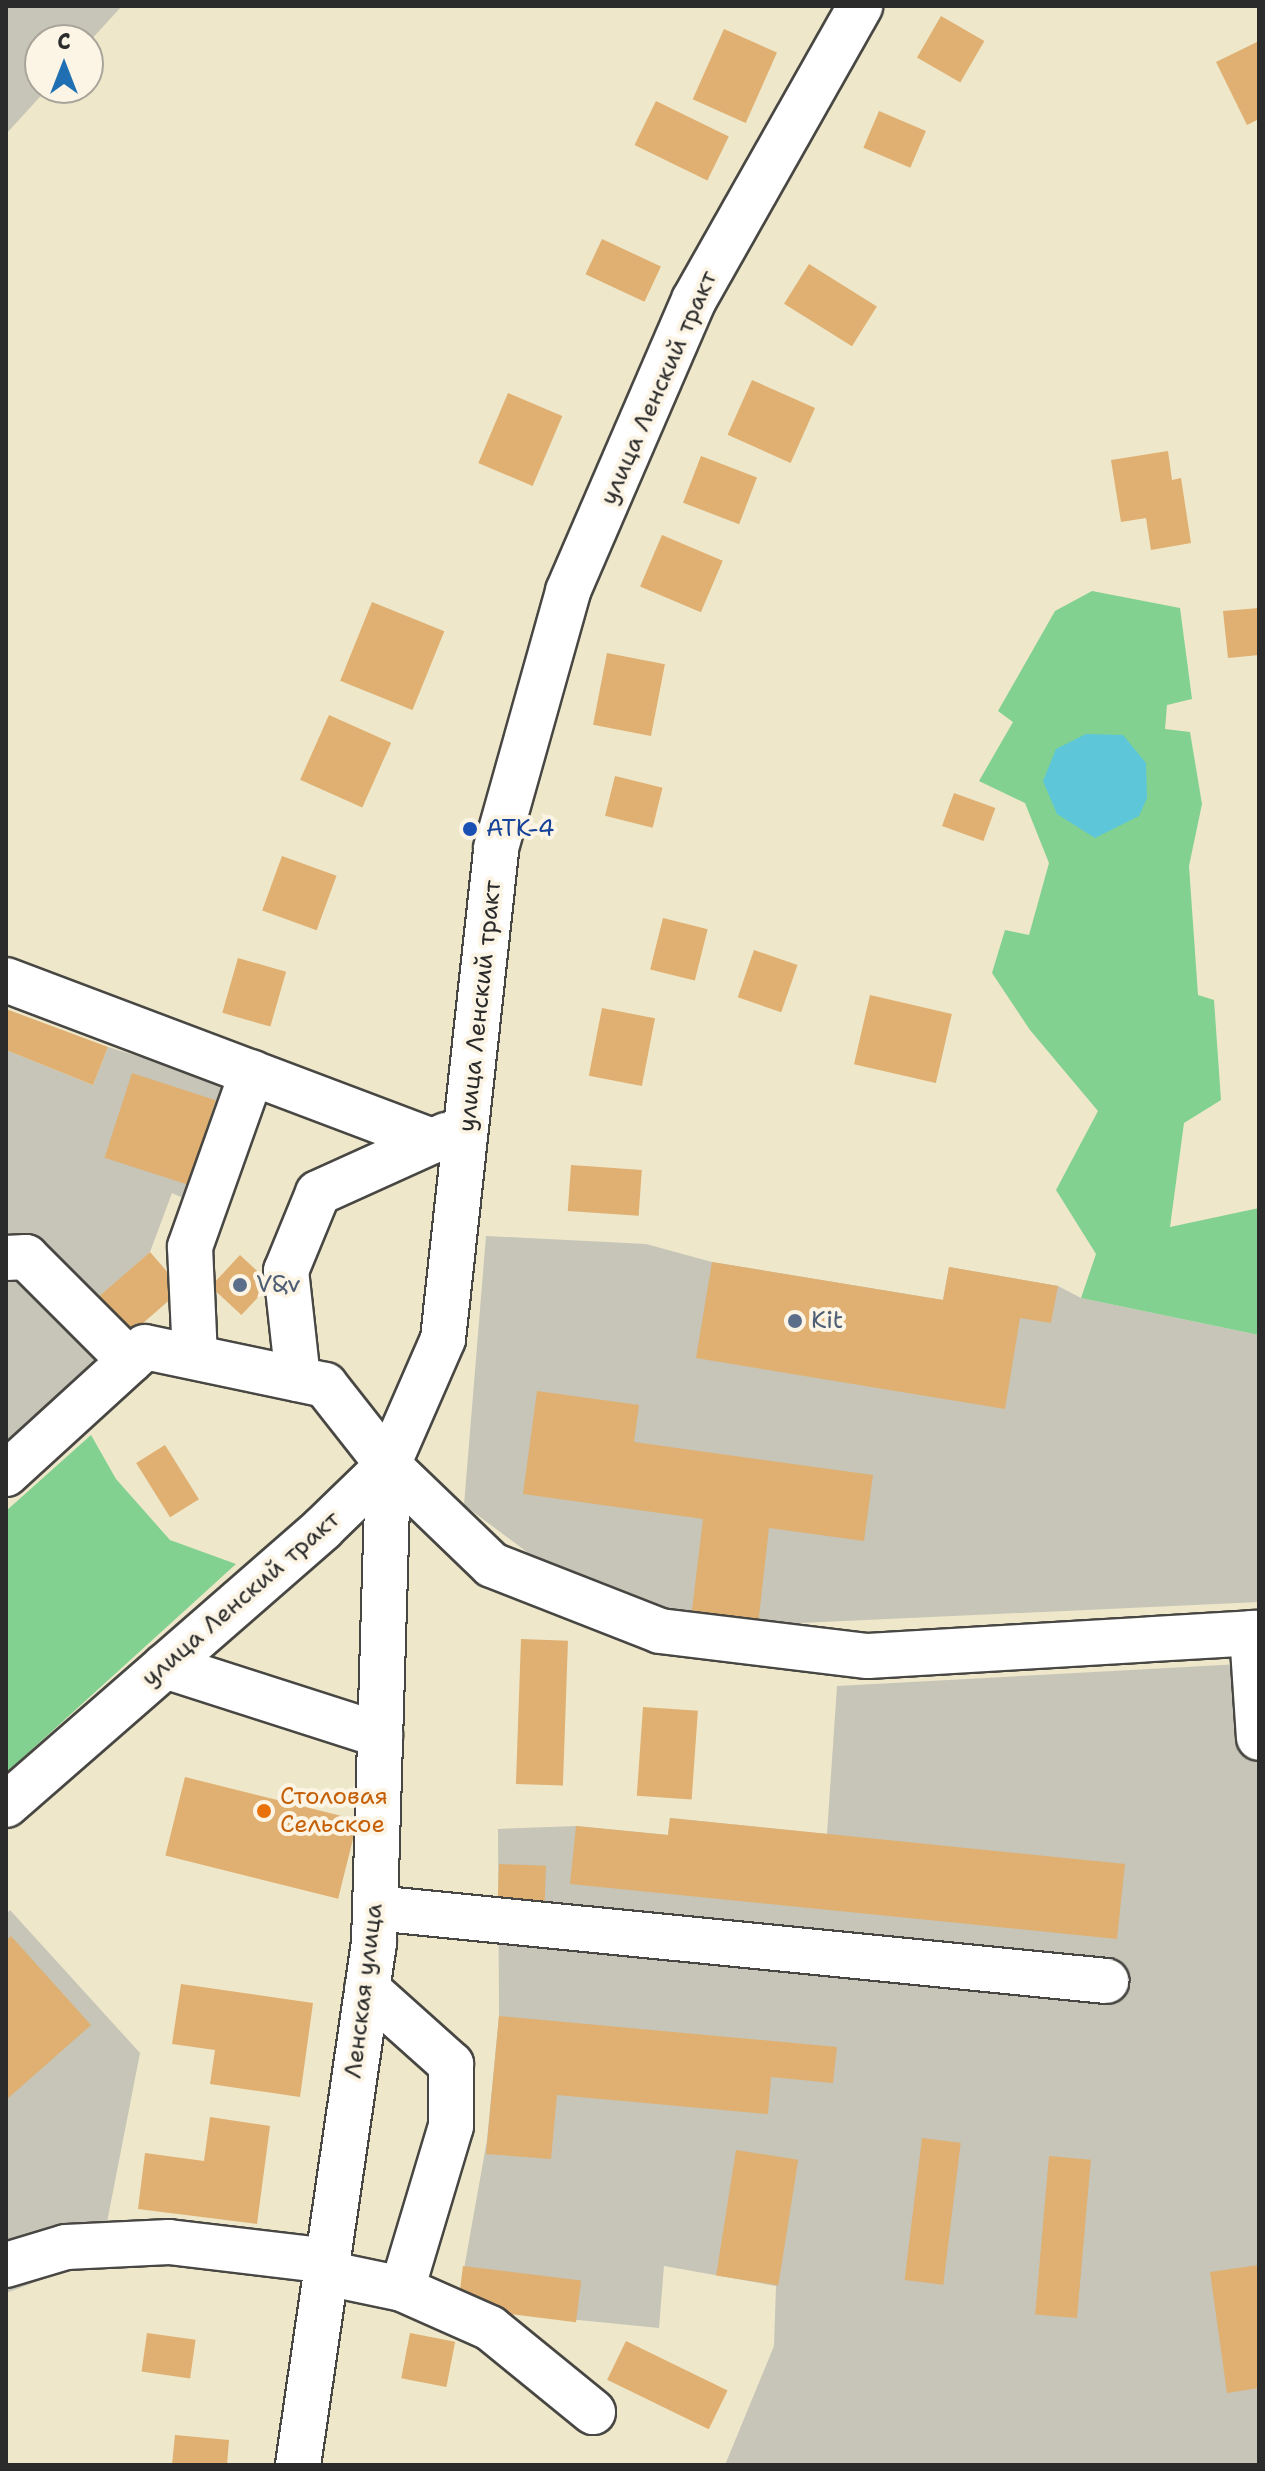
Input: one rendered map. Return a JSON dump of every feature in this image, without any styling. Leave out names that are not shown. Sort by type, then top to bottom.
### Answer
[{"type":"main road","name":"улица Ленский тракт","points":[[6,1805],[388,1465],[443,1339],[450,1132],[496,848],[568,591],[694,300],[860,6]]},
{"type":"main road","points":[[6,980],[252,1073],[450,1132]]},
{"type":"main road","points":[[195,1357],[190,1247],[252,1073]]},
{"type":"main road","points":[[298,1379],[286,1271],[318,1193],[450,1132]]},
{"type":"main road","points":[[6,1258],[26,1257],[130,1361]]},
{"type":"main road","points":[[6,1474],[145,1347],[195,1357],[325,1385],[388,1465],[492,1565],[660,1631],[868,1656],[1255,1633],[1259,1738]]},
{"type":"main road","name":"Ленская улица","points":[[298,2465],[367,1989],[375,1908],[388,1465]]},
{"type":"main road","points":[[165,1666],[380,1735]]},
{"type":"main road","points":[[375,1908],[1106,1981]]},
{"type":"main road","points":[[367,1989],[451,2064],[451,2126],[402,2289]]},
{"type":"main road","points":[[6,2265],[66,2247],[169,2242],[327,2267],[402,2289],[490,2328],[593,2412]]},
{"type":"shaded area","points":[[6,6],[122,6],[104,26],[24,24],[24,104],[33,104],[6,134]]},
{"type":"shaded area","points":[[108,1047],[228,1084],[216,1100],[183,1198],[172,1193],[150,1252],[94,1301],[125,1338],[6,1448],[6,1050],[93,1085]]},
{"type":"shaded area","points":[[486,1236],[646,1244],[712,1262],[943,1300],[949,1267],[1058,1286],[1081,1298],[1259,1335],[1259,1602],[758,1625],[691,1618],[551,1570],[464,1505]]},
{"type":"shaded area","points":[[1259,1663],[1259,2465],[725,2465],[774,2346],[776,2286],[664,2266],[659,2328],[457,2308],[487,2140],[499,2016],[498,1829],[576,1826],[668,1835],[670,1818],[827,1834],[837,1686]]},
{"type":"shaded area","points":[[10,1910],[140,2053],[100,2258],[6,2293],[6,1914]]},
{"type":"green space","points":[[1092,591],[1180,608],[1192,699],[1167,705],[1165,729],[1190,732],[1202,804],[1189,866],[1198,995],[1214,1000],[1221,1100],[1184,1123],[1170,1227],[1259,1208],[1259,1335],[1081,1298],[1096,1254],[1056,1190],[1098,1111],[1030,1030],[992,973],[1005,930],[1029,935],[1049,863],[1025,803],[979,781],[1013,722],[998,711],[1055,611]]},
{"type":"green space","points":[[91,1435],[116,1479],[170,1540],[236,1564],[6,1773],[6,1511]]},
{"type":"water","points":[[1086,734],[1123,735],[1146,763],[1147,798],[1139,816],[1095,838],[1057,814],[1043,781],[1056,749]]},
{"type":"building","points":[[941,16],[984,41],[960,83],[917,58]]},
{"type":"building","points":[[724,29],[777,53],[746,123],[693,99]]},
{"type":"building","points":[[1259,41],[1259,119],[1247,125],[1216,62]]},
{"type":"building","points":[[656,101],[729,137],[707,181],[635,145]]},
{"type":"building","points":[[879,111],[926,131],[910,168],[863,148]]},
{"type":"building","points":[[602,239],[661,266],[644,302],[586,274]]},
{"type":"building","points":[[809,264],[877,306],[852,346],[784,304]]},
{"type":"building","points":[[752,380],[815,408],[791,463],[728,435]]},
{"type":"building","points":[[508,393],[562,416],[533,486],[478,463]]},
{"type":"building","points":[[1168,451],[1172,480],[1181,478],[1191,543],[1151,550],[1146,518],[1121,522],[1111,460]]},
{"type":"building","points":[[701,456],[757,478],[739,524],[683,503]]},
{"type":"building","points":[[662,535],[723,561],[701,612],[640,587]]},
{"type":"building","points":[[372,602],[444,631],[412,710],[340,681]]},
{"type":"building","points":[[1259,608],[1259,655],[1228,658],[1223,611]]},
{"type":"building","points":[[607,653],[665,664],[651,736],[593,725]]},
{"type":"building","points":[[329,715],[391,743],[362,808],[300,780]]},
{"type":"building","points":[[615,776],[663,788],[653,828],[605,816]]},
{"type":"building","points":[[954,793],[995,808],[983,841],[942,826]]},
{"type":"building","points":[[282,856],[337,876],[317,930],[262,911]]},
{"type":"building","points":[[663,918],[708,929],[695,981],[650,969]]},
{"type":"building","points":[[754,950],[797,965],[781,1012],[738,997]]},
{"type":"building","points":[[238,958],[286,972],[270,1027],[222,1013]]},
{"type":"building","points":[[870,995],[952,1014],[936,1083],[854,1064]]},
{"type":"building","points":[[602,1008],[655,1018],[642,1086],[589,1076]]},
{"type":"building","points":[[6,1009],[108,1047],[93,1085],[6,1050]]},
{"type":"building","points":[[132,1073],[216,1100],[188,1185],[104,1158]]},
{"type":"building","points":[[571,1165],[642,1170],[639,1216],[568,1211]]},
{"type":"building","points":[[150,1252],[182,1289],[126,1338],[93,1301]]},
{"type":"building","name":"V&v","points":[[240,1255],[271,1284],[241,1315],[211,1286]]},
{"type":"building","points":[[712,1262],[943,1300],[949,1267],[1058,1286],[1051,1323],[1020,1318],[1005,1409],[696,1358]]},
{"type":"building","points":[[537,1391],[639,1405],[634,1442],[873,1475],[864,1541],[769,1528],[758,1625],[691,1618],[703,1519],[523,1494]]},
{"type":"building","points":[[165,1445],[199,1499],[170,1517],[136,1463]]},
{"type":"building","points":[[521,1639],[568,1641],[563,1786],[516,1784]]},
{"type":"building","points":[[643,1707],[698,1711],[692,1800],[637,1796]]},
{"type":"building","points":[[185,1777],[358,1820],[338,1899],[165,1856]]},
{"type":"building","points":[[670,1818],[1125,1864],[1117,1939],[570,1884],[576,1826],[668,1835]]},
{"type":"building","points":[[499,1864],[546,1866],[545,1904],[498,1902]]},
{"type":"building","points":[[11,1936],[91,2025],[6,2100],[6,1941]]},
{"type":"building","points":[[181,1984],[313,2003],[300,2097],[210,2084],[215,2050],[172,2044]]},
{"type":"building","points":[[499,2016],[837,2047],[833,2083],[771,2077],[768,2114],[557,2095],[551,2159],[486,2154]]},
{"type":"building","points":[[210,2117],[270,2126],[257,2224],[138,2209],[145,2153],[204,2161]]},
{"type":"building","points":[[922,2138],[961,2143],[943,2285],[905,2280]]},
{"type":"building","points":[[736,2150],[798,2160],[778,2285],[716,2275]]},
{"type":"building","points":[[1049,2156],[1091,2160],[1077,2318],[1035,2314]]},
{"type":"building","points":[[1259,2265],[1259,2388],[1227,2393],[1210,2272]]},
{"type":"building","points":[[463,2266],[581,2281],[576,2322],[458,2308]]},
{"type":"building","points":[[147,2333],[196,2340],[190,2378],[142,2372]]},
{"type":"building","points":[[410,2333],[455,2342],[446,2387],[401,2378]]},
{"type":"building","points":[[626,2341],[728,2391],[709,2429],[607,2380]]},
{"type":"building","points":[[175,2435],[229,2440],[227,2465],[172,2465]]},
{"type":"place","name":"АТК-4","points":[[470,829]]},
{"type":"place","name":"V&v","points":[[240,1285]]},
{"type":"place","name":"Kit","points":[[795,1321]]},
{"type":"place","name":"Столовая Сельское","points":[[264,1811]]}]
